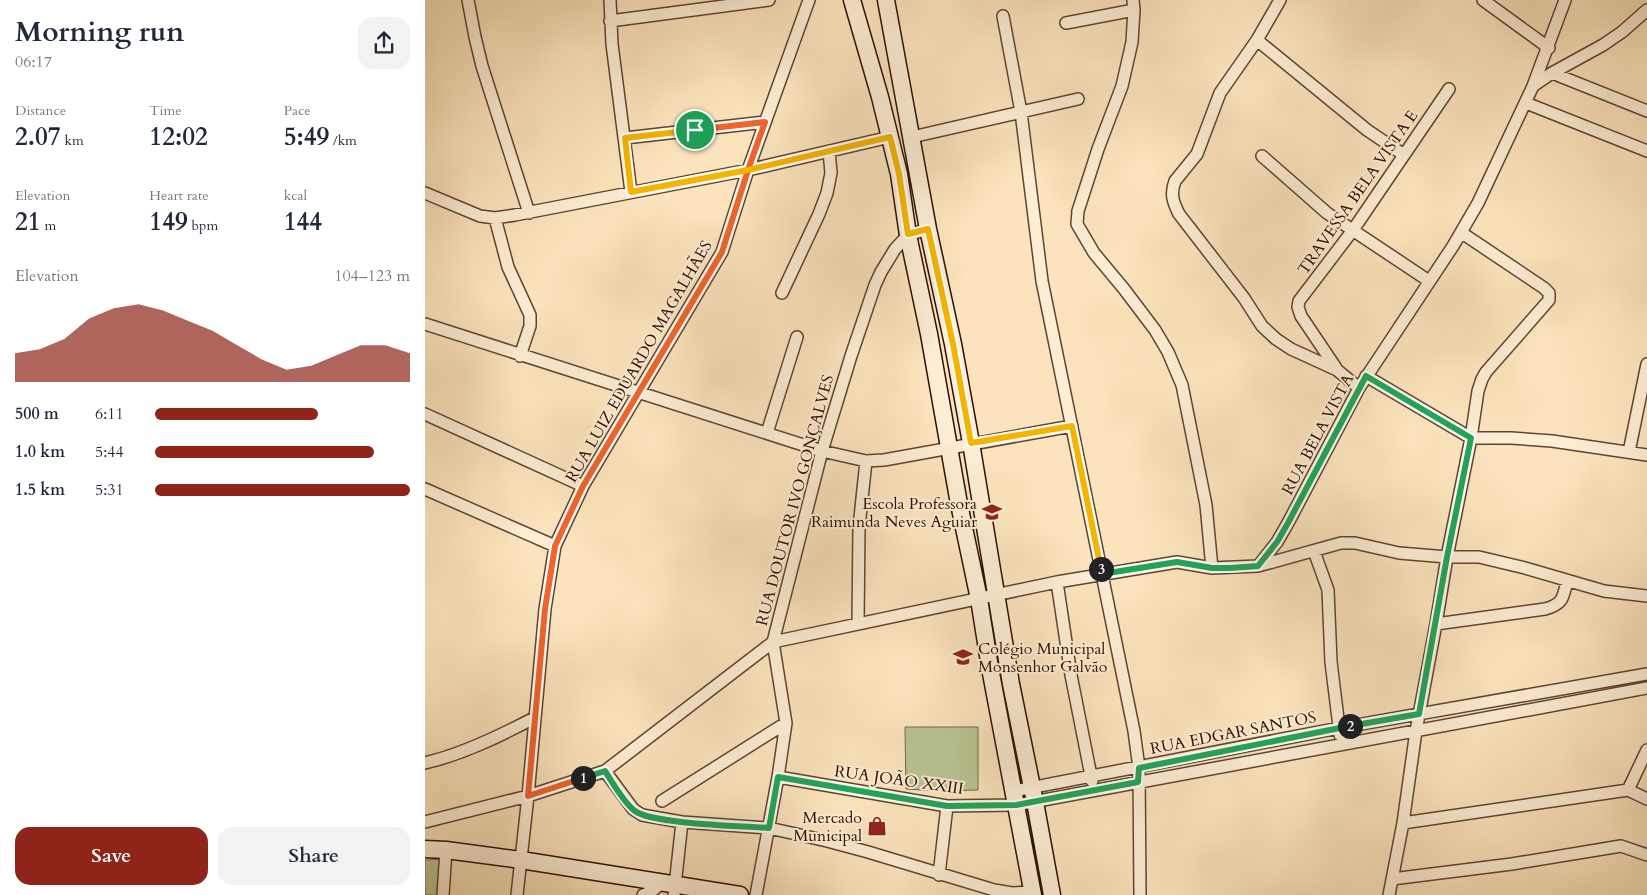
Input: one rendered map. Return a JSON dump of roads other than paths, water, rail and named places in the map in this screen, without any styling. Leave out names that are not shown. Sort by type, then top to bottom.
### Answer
[{"type":"main road","points":[[852,0],[880,96],[899,174],[908,234],[929,334],[1033,893]]},
{"type":"main road","points":[[886,0],[928,229],[953,344],[1011,684],[1034,794],[1052,895]]},
{"type":"main road","points":[[425,849],[447,850],[521,860],[670,887],[740,895]]},
{"type":"street","points":[[468,0],[482,66],[529,213]]},
{"type":"street","points":[[609,0],[610,22],[631,192]]},
{"type":"street","points":[[610,22],[769,0]]},
{"type":"street","name":"RUA LUIZ EDUARDO MAGALHÃES","points":[[517,895],[545,609],[555,546],[583,486],[722,252],[748,170],[809,0]]},
{"type":"street","points":[[1280,0],[1257,40],[1220,93],[1201,148],[1178,176],[1173,187],[1172,199],[1199,242],[1275,339],[1291,349],[1337,370],[1359,388]]},
{"type":"street","points":[[1483,0],[1549,48]]},
{"type":"street","name":"RUA BELA VISTA","points":[[1258,566],[1277,542],[1288,523],[1366,376],[1462,233],[1479,203],[1526,103],[1549,48],[1565,0]]},
{"type":"street","points":[[1066,23],[1134,5],[1132,42],[1123,86],[1098,149],[1078,211],[1077,224],[1094,253],[1125,289],[1155,330],[1168,352],[1182,386],[1205,504],[1212,568]]},
{"type":"street","points":[[1533,86],[1552,73],[1603,45],[1622,32],[1647,10]]},
{"type":"street","points":[[1003,16],[1021,112],[1042,281],[1102,574],[1139,768],[1140,895]]},
{"type":"street","points":[[1257,40],[1367,130],[1403,156]]},
{"type":"street","points":[[1552,73],[1647,111]]},
{"type":"street","name":"TRAVESSA BELA VISTA E","points":[[1337,370],[1301,316],[1298,307],[1303,295],[1353,230],[1449,89]]},
{"type":"street","points":[[912,137],[1077,99]]},
{"type":"street","points":[[1526,103],[1647,151]]},
{"type":"street","points":[[625,138],[765,122]]},
{"type":"street","points":[[425,193],[480,216],[495,218],[748,170],[890,137]]},
{"type":"street","points":[[782,293],[827,193],[831,174],[829,152]]},
{"type":"street","points":[[1262,156],[1327,213],[1429,281]]},
{"type":"street","points":[[495,218],[507,266],[529,315],[530,326],[520,356]]},
{"type":"street","points":[[908,234],[928,229]]},
{"type":"street","points":[[1389,895],[1403,823],[1419,714],[1447,557],[1471,438],[1478,391],[1482,378],[1549,300],[1549,293],[1544,288],[1462,233]]},
{"type":"street","name":"RUA DOUTOR IVO GONÇALVES","points":[[756,895],[786,723],[773,642],[821,451],[851,356],[875,284],[887,260],[908,234]]},
{"type":"street","points":[[425,324],[821,451],[866,461],[913,456],[949,447],[1072,426]]},
{"type":"street","points":[[767,433],[797,337]]},
{"type":"street","points":[[1629,452],[1647,364]]},
{"type":"street","points":[[1366,376],[1471,438],[1552,441],[1647,455]]},
{"type":"street","points":[[425,414],[583,486]]},
{"type":"street","points":[[858,624],[859,527],[866,461]]},
{"type":"street","points":[[425,489],[555,546]]},
{"type":"street","points":[[425,822],[528,796],[605,771],[773,642],[1057,582],[1177,562],[1212,568],[1258,566],[1341,543],[1355,543],[1399,553],[1447,557],[1479,557],[1497,560],[1610,592],[1647,596]]},
{"type":"street","points":[[1314,551],[1328,590],[1331,662],[1341,745]]},
{"type":"street","points":[[1436,624],[1555,606],[1560,602],[1567,581]]},
{"type":"street","points":[[1057,582],[1071,675],[1093,790]]},
{"type":"street","name":"RUA EDGAR SANTOS","points":[[1034,794],[1090,775],[1139,768],[1339,728],[1647,674]]},
{"type":"street","name":"RUA EDGAR SANTOS","points":[[1034,794],[1093,790],[1647,688]]},
{"type":"street","points":[[1549,691],[1551,706]]},
{"type":"street","points":[[425,763],[460,752],[535,718]]},
{"type":"street","points":[[662,801],[786,723]]},
{"type":"street","points":[[1628,790],[1647,750]]},
{"type":"street","points":[[605,771],[633,809],[638,813],[651,817],[682,822],[769,828],[827,841],[904,862],[939,875],[1005,893],[1033,893]]},
{"type":"street","name":"RUA JOÃO XXIII","points":[[778,777],[947,806],[1015,798]]},
{"type":"street","points":[[1403,823],[1628,790],[1647,799]]},
{"type":"street","points":[[1015,798],[1034,794]]},
{"type":"street","points":[[1015,798],[1034,794]]},
{"type":"street","points":[[939,875],[947,806]]},
{"type":"street","points":[[643,895],[670,887],[682,822]]},
{"type":"street","points":[[1393,879],[1512,864],[1621,846],[1647,855]]},
{"type":"street","points":[[443,895],[447,850]]},
{"type":"place","name":"Escola Professora Raimunda Neves Aguiar","points":[[992,512]]},
{"type":"place","name":"Colégio Municipal Monsenhor Galvão","points":[[963,657]]},
{"type":"place","name":"Mercado Municipal","points":[[877,826]]}]
